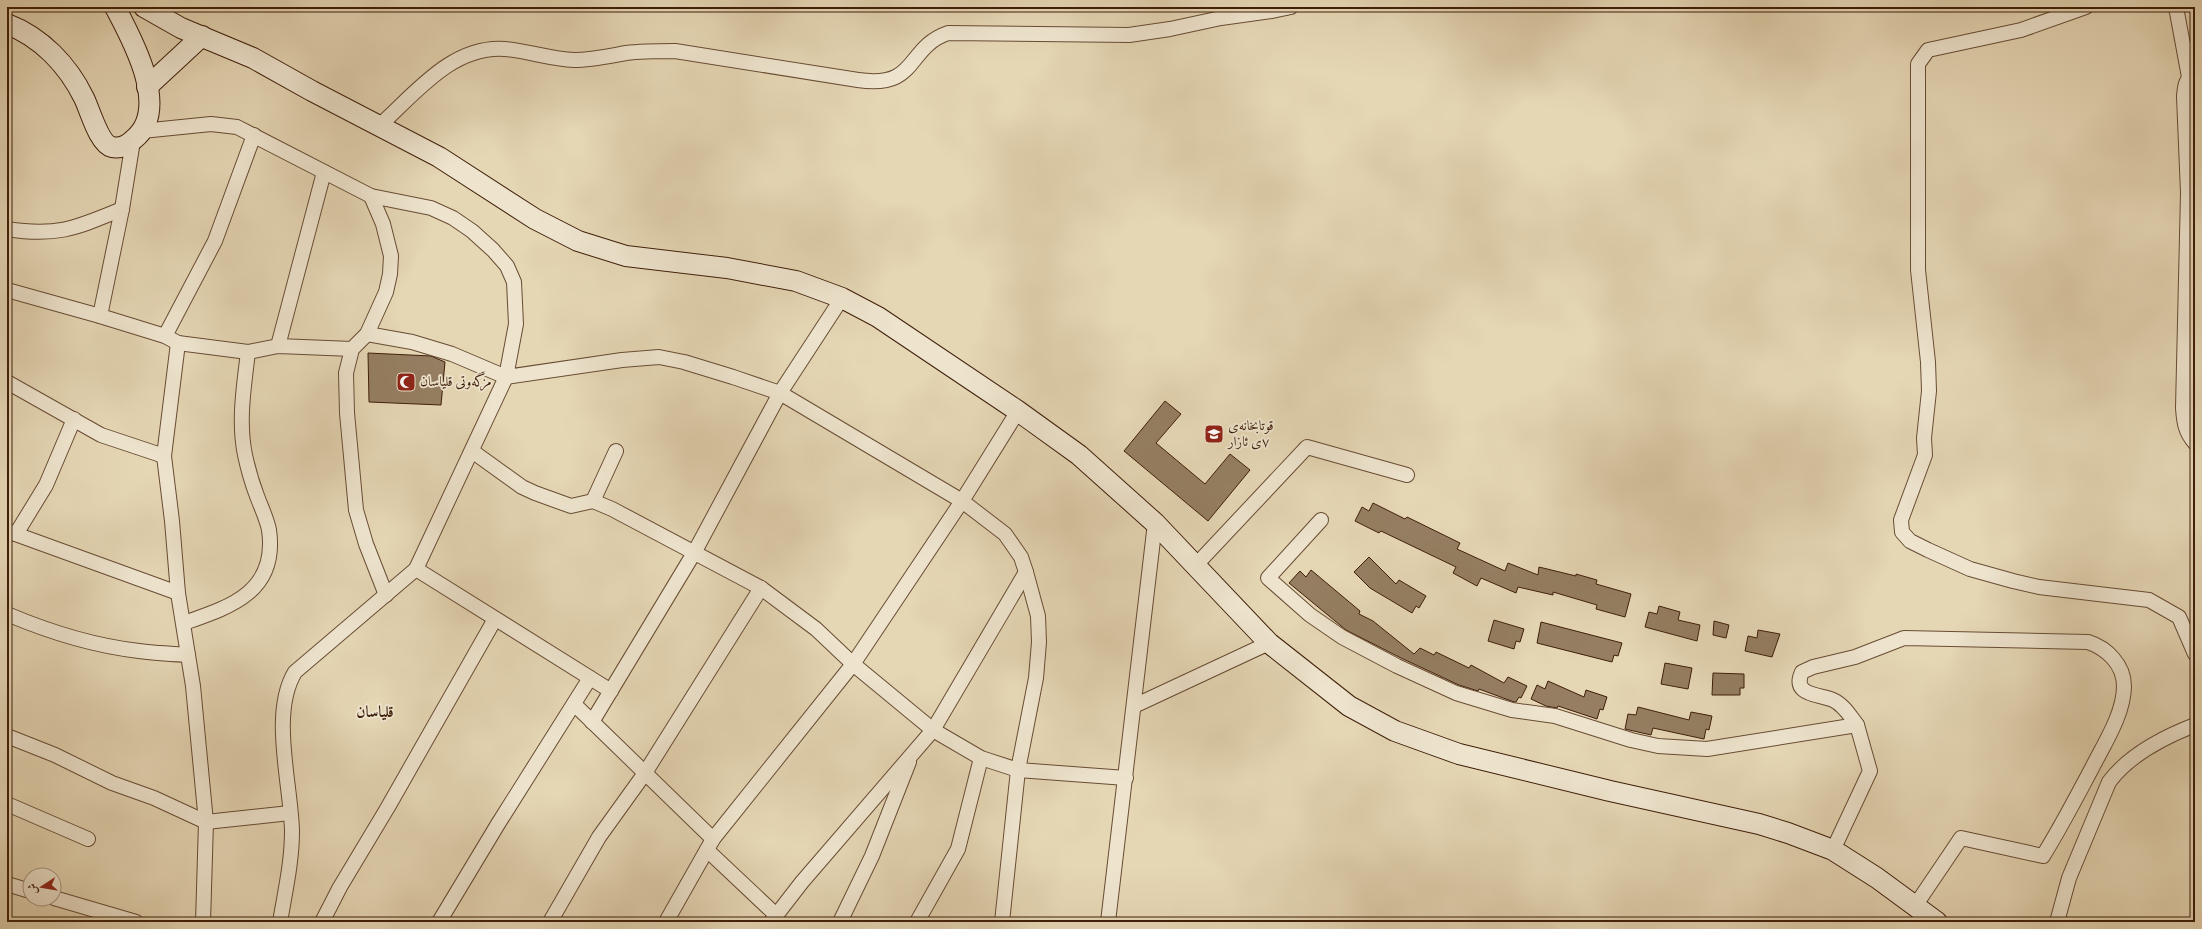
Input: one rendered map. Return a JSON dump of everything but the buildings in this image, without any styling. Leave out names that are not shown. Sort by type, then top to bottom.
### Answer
[{"type":"street","points":[[100,316],[138,136],[148,111],[147,87],[140,57],[115,7]]},
{"type":"street","points":[[144,7],[166,20],[253,58],[439,157],[535,220],[593,247],[626,256],[727,268],[779,277],[811,286],[842,298],[868,311],[907,335],[1079,455],[1155,523],[1269,643],[1349,706],[1411,738],[1459,754],[1759,824],[1833,850],[1937,922]]},
{"type":"street","points":[[379,126],[444,68],[463,56],[484,50],[506,49],[551,58],[576,60],[649,51],[674,51],[858,80],[882,82],[894,79],[904,72],[931,42],[948,33],[1129,35],[1170,29],[1221,18],[1272,12],[1291,7]]},
{"type":"street","points":[[2086,7],[2021,30],[1928,50],[1918,64],[1918,270],[1928,362],[1929,391],[1924,438],[1925,455],[1901,520],[1902,532],[1910,541],[1970,569],[2013,581],[2039,587],[2149,600],[2179,617],[2195,654]]},
{"type":"street","points":[[2176,7],[2192,76],[2186,84],[2184,96],[2188,193],[2183,408],[2184,422],[2188,434],[2195,443]]},
{"type":"street","points":[[7,24],[37,41],[60,62],[79,87],[105,143],[112,147],[119,147],[138,136],[225,124],[254,135],[371,196],[431,208],[453,218],[472,231],[507,266],[514,282],[516,324],[506,377],[416,569],[295,672],[288,683],[284,698],[283,722],[290,813],[291,849],[280,922]]},
{"type":"street","points":[[147,87],[202,36]]},
{"type":"street","points":[[165,336],[216,241],[254,135]]},
{"type":"street","points":[[278,346],[324,172]]},
{"type":"street","points":[[371,196],[383,224],[390,262],[386,292],[367,334],[352,349],[346,373],[346,413],[356,510],[366,544],[386,595]]},
{"type":"street","points":[[7,229],[32,233],[53,233],[80,226],[122,209]]},
{"type":"street","points":[[7,290],[165,336],[178,343],[248,352],[278,346],[352,349]]},
{"type":"street","points":[[592,722],[694,553],[780,393],[842,298]]},
{"type":"street","points":[[367,334],[412,342],[452,354],[506,377],[622,360],[659,357],[684,362],[780,393],[962,501],[1005,534],[1018,552],[1026,572],[1038,616],[1039,642],[1036,678],[1018,770],[1002,922]]},
{"type":"street","points":[[178,343],[164,456],[172,520],[178,593],[184,622],[193,686],[206,822],[203,922]]},
{"type":"street","points":[[184,622],[236,603],[256,585],[266,569],[269,551],[269,530],[251,477],[241,429],[242,404],[248,352]]},
{"type":"street","points":[[7,382],[101,435],[164,456]]},
{"type":"street","points":[[666,922],[710,845],[853,664],[962,501],[1018,411]]},
{"type":"street","points":[[74,419],[46,485],[12,532],[178,593]]},
{"type":"street","points":[[1196,565],[1307,447],[1407,475]]},
{"type":"street","points":[[472,451],[522,487],[534,493],[571,506],[593,501],[761,588],[816,629],[853,664],[933,730],[981,758],[1018,770],[1126,778]]},
{"type":"street","points":[[593,501],[616,451]]},
{"type":"street","points":[[1321,520],[1268,578],[1310,614],[1342,637],[1397,666],[1456,693],[1512,710],[1556,716],[1631,740],[1680,748],[1722,748],[1857,725]]},
{"type":"street","points":[[1108,922],[1155,523]]},
{"type":"street","points":[[416,569],[611,691]]},
{"type":"street","points":[[574,704],[644,773],[710,845],[773,918],[933,730],[1026,572]]},
{"type":"street","points":[[550,922],[599,837],[644,773],[761,588]]},
{"type":"street","points":[[7,614],[39,627],[96,642],[138,651],[188,655]]},
{"type":"street","points":[[322,922],[340,887],[392,800],[495,619]]},
{"type":"street","points":[[1833,850],[1870,771],[1857,725],[1845,708],[1833,700],[1807,693],[1802,689],[1799,683],[1802,672],[1813,666],[1855,657],[1904,638],[2088,642],[2102,648],[2119,668],[2122,676],[2124,685],[2121,704],[2108,737],[2043,856],[1961,838],[1915,906]]},
{"type":"street","points":[[1134,706],[1269,643]]},
{"type":"street","points":[[439,922],[498,824],[590,678]]},
{"type":"street","points":[[2057,922],[2069,878],[2109,782],[2117,771],[2139,754],[2194,722]]},
{"type":"street","points":[[7,736],[55,755],[112,783],[154,798],[206,822],[290,813]]},
{"type":"street","points":[[840,922],[872,856],[913,753]]},
{"type":"street","points":[[917,922],[958,849],[981,758]]},
{"type":"street","points":[[7,804],[88,839]]},
{"type":"street","points":[[7,884],[22,889]]},
{"type":"street","points":[[62,900],[136,922]]},
{"type":"place","name":"مزگەوتی قلیاسان","points":[[406,382]]},
{"type":"place","name":"قوتابخانەی ٧ی ئازار","points":[[1214,434]]},
{"type":"district","name":"قلياسان","points":[[375,713]]}]
